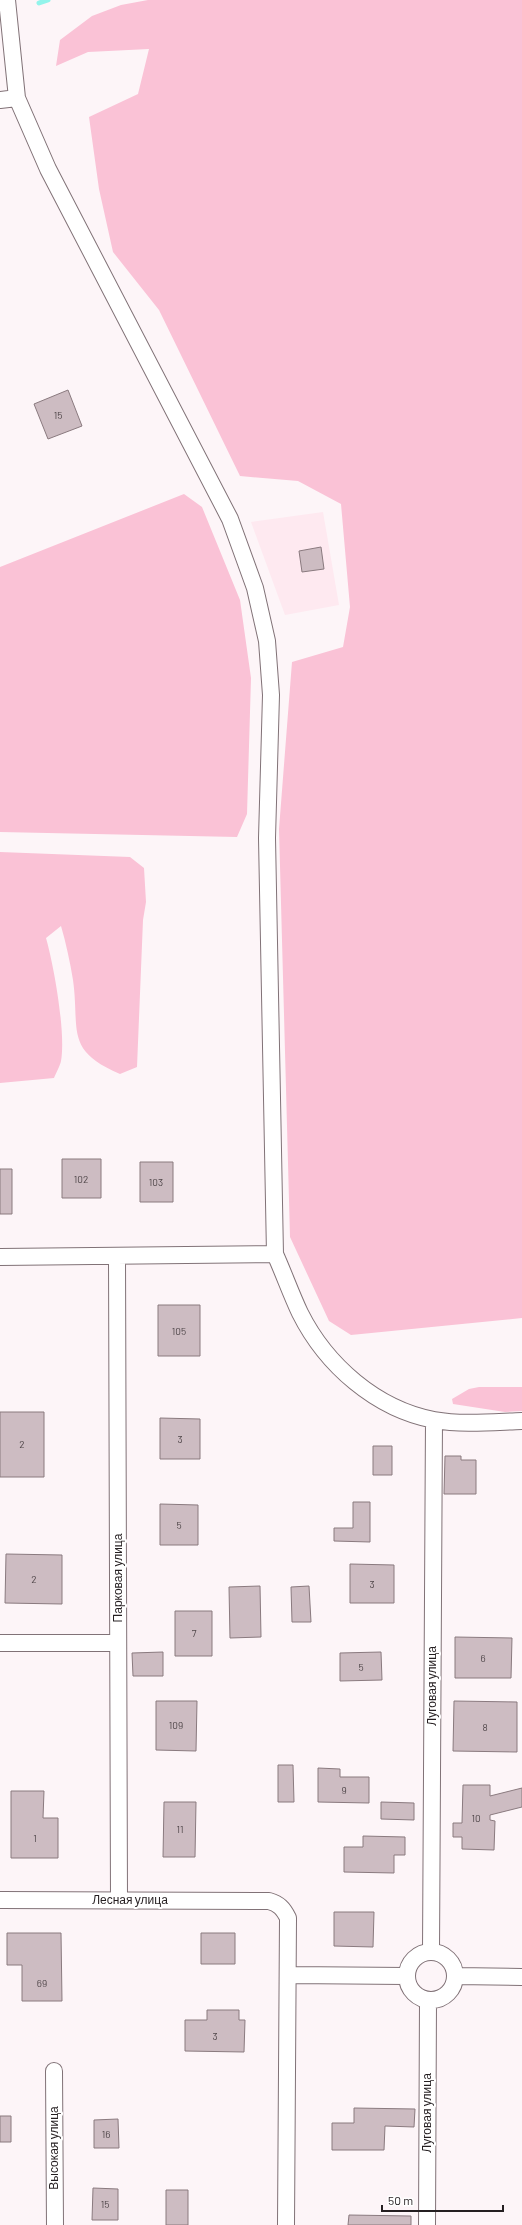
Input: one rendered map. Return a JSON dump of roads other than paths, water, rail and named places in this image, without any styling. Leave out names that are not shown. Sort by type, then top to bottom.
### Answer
[{"type":"street","points":[[7,0],[11,24],[10,49],[17,98],[48,169],[230,519],[255,588],[267,641],[271,695],[267,838],[275,1254],[300,1314],[326,1354],[354,1382],[393,1406],[434,1420],[483,1423],[522,1421]]},
{"type":"street","points":[[11,24],[18,0]]},
{"type":"street","points":[[0,100],[17,98]]},
{"type":"street","points":[[0,1256],[118,1257],[275,1254]]},
{"type":"street","name":"Парковая улица","points":[[118,1257],[119,1900]]},
{"type":"street","name":"Луговая улица","points":[[431,1951],[434,1420]]},
{"type":"street","points":[[0,1643],[118,1644]]},
{"type":"street","name":"Лесная улица","points":[[0,1900],[260,1901],[278,1903],[288,1918],[286,2225]]},
{"type":"street","points":[[431,1951],[443,1955],[452,1964],[456,1976],[452,1990],[441,1999],[428,2001],[416,1997],[408,1988],[406,1976],[409,1964],[418,1955],[431,1951]]},
{"type":"street","points":[[288,1975],[406,1976]]},
{"type":"street","points":[[456,1976],[522,1977]]},
{"type":"street","name":"Луговая улица","points":[[427,2225],[428,2001]]},
{"type":"street","name":"Высокая улица","points":[[54,2071],[55,2225]]},
{"type":"waterway","points":[[39,3],[48,0]]}]
